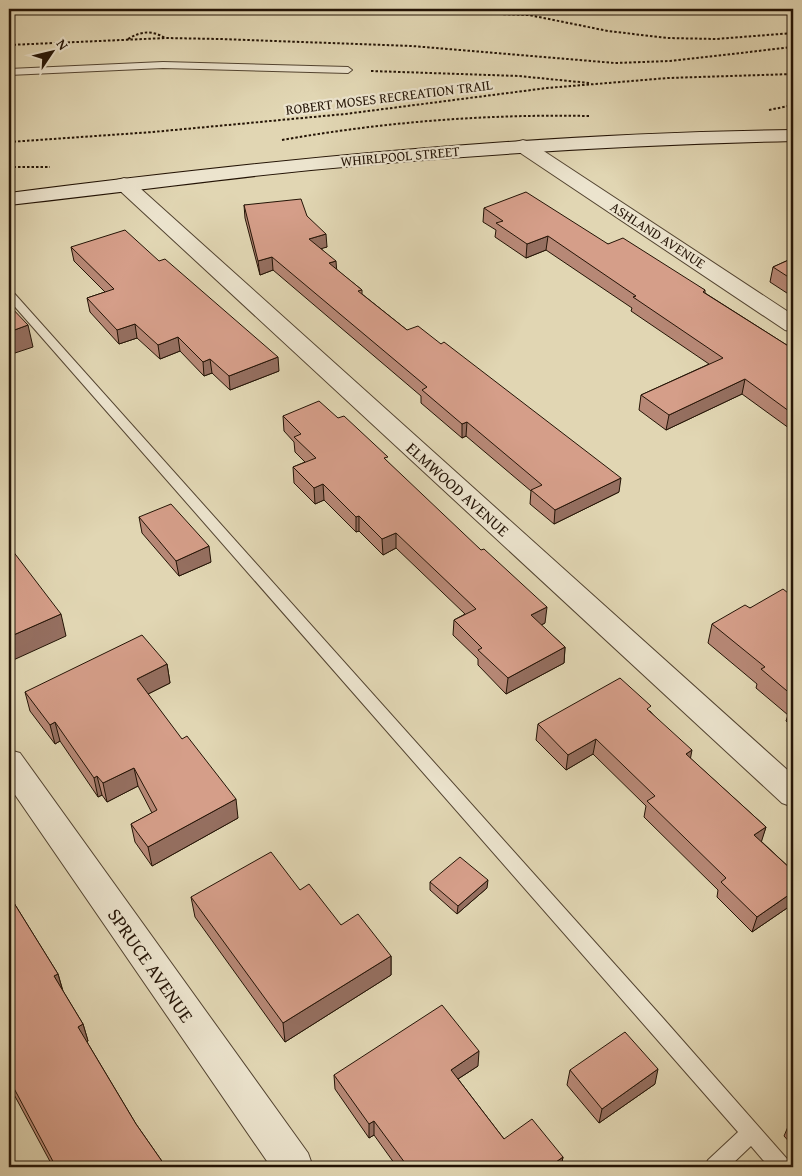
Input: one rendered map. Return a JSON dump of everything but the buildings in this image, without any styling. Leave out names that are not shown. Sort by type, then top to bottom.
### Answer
[{"type":"street","name":"WHIRLPOOL STREET","points":[[9,199],[124,184],[316,163],[523,146],[793,135]]},
{"type":"street","name":"ASHLAND AVENUE","points":[[523,146],[793,325]]},
{"type":"street","name":"ELMWOOD AVENUE","points":[[124,184],[793,794]]},
{"type":"street","name":"SPRUCE AVENUE","points":[[9,762],[294,1167]]},
{"type":"lane","points":[[9,72],[162,65],[348,70]]},
{"type":"lane","points":[[9,294],[650,1015],[781,1167]]},
{"type":"lane","points":[[715,1167],[752,1133]]},
{"type":"path","points":[[466,9],[466,13],[529,15],[608,31],[666,38],[716,39],[793,33]]},
{"type":"path","points":[[127,40],[136,34],[154,32],[166,38]]},
{"type":"path","points":[[9,45],[166,38],[412,46],[615,63],[744,54],[793,47]]},
{"type":"path","points":[[348,70],[519,76],[599,84]]},
{"type":"path","name":"ROBERT MOSES RECREATION TRAIL","points":[[9,142],[153,132],[345,114],[547,88],[668,78],[793,74]]}]
